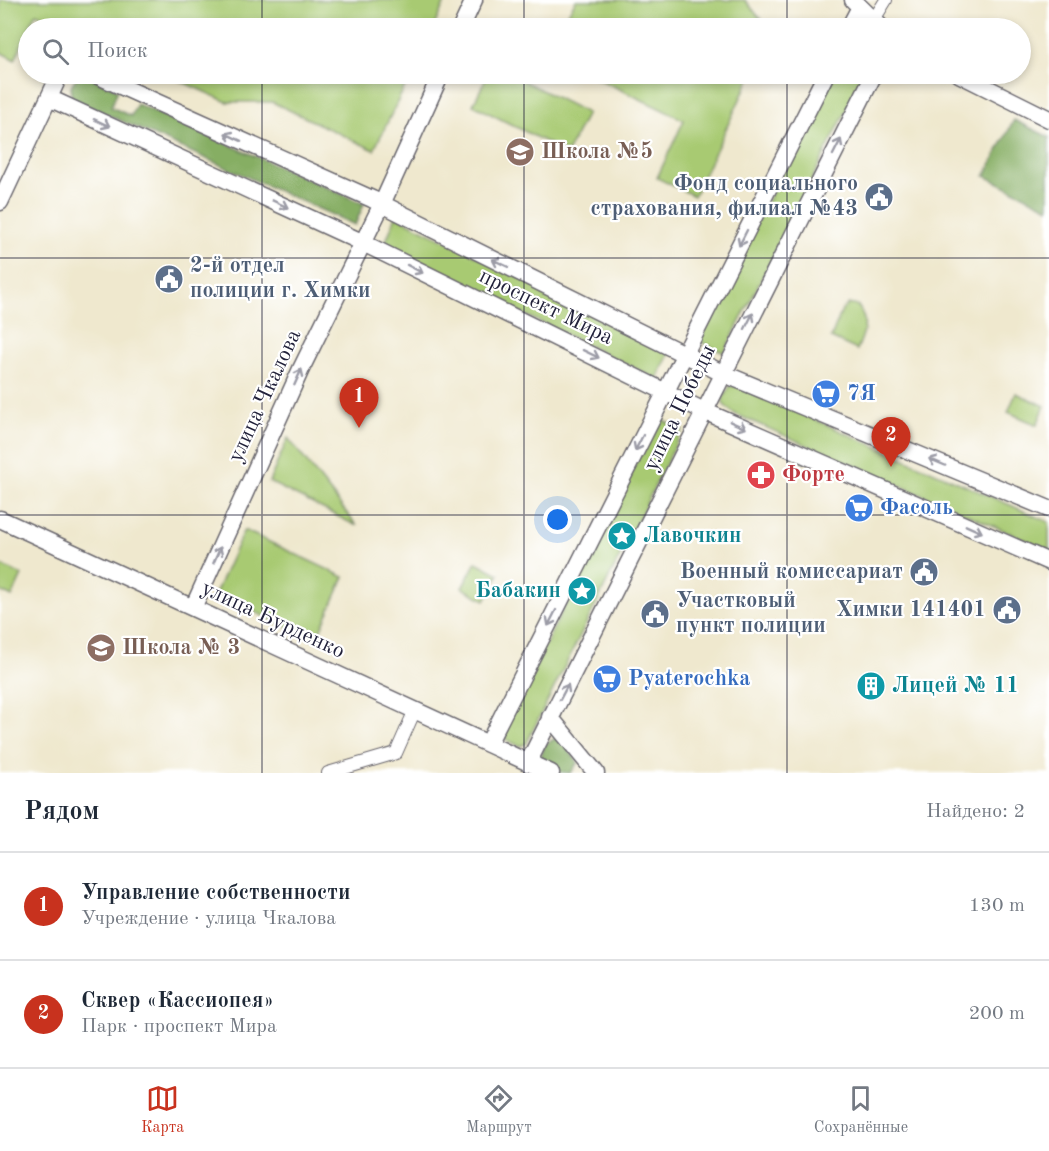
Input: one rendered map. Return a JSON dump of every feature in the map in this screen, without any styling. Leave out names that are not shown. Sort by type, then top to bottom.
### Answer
[{"type":"street","points":[[466,18],[474,0]]},
{"type":"street","points":[[880,18],[886,0]]},
{"type":"street","points":[[852,18],[857,3],[871,18]]},
{"type":"street","points":[[0,202],[56,84]]},
{"type":"street","name":"проспект Мира","points":[[116,84],[382,204],[722,373],[1049,509]]},
{"type":"street","name":"улица Чкалова","points":[[193,608],[301,369],[382,204],[436,84]]},
{"type":"street","name":"улица Победы","points":[[488,744],[821,84]]},
{"type":"street","name":"улица Победы","points":[[528,763],[869,84]]},
{"type":"street","points":[[979,84],[1049,118]]},
{"type":"street","name":"проспект Мира","points":[[50,98],[363,243],[704,411],[1049,562]]},
{"type":"street","name":"улица Бурденко","points":[[0,519],[551,773]]},
{"type":"street","points":[[328,773],[396,753],[415,710]]},
{"type":"street","points":[[550,717],[596,773]]},
{"type":"green space","points":[[0,0],[446,0],[438,18],[47,18],[36,13],[34,18],[18,18],[18,53],[15,60],[0,52]]},
{"type":"green space","points":[[576,0],[745,0],[760,18],[566,18]]},
{"type":"green space","points":[[72,84],[105,84],[118,90],[111,107],[131,116],[137,104],[364,204],[355,225],[72,99]]},
{"type":"green space","points":[[187,84],[406,84],[374,150],[272,102],[227,102]]},
{"type":"green space","points":[[483,84],[530,84],[587,113],[567,153],[473,105]]},
{"type":"green space","points":[[609,84],[747,84],[694,196],[657,178],[684,120]]},
{"type":"green space","points":[[827,84],[860,84],[724,353],[697,340]]},
{"type":"green space","points":[[1014,120],[1049,137],[1049,208],[985,176]]},
{"type":"green space","points":[[396,216],[670,352],[657,379],[384,246]]},
{"type":"green space","points":[[848,304],[858,306],[864,322],[857,350],[831,338],[842,310]]},
{"type":"green space","points":[[730,386],[738,386],[1049,522],[1049,550],[733,413],[723,404],[723,398]]},
{"type":"green space","points":[[1016,393],[1045,406],[1037,425],[1008,412]]},
{"type":"green space","points":[[658,418],[683,430],[526,744],[519,746],[505,739],[502,732]]},
{"type":"green space","points":[[288,438],[357,526],[269,482]]},
{"type":"green space","points":[[244,530],[344,577],[316,640],[215,594]]},
{"type":"green space","points":[[476,562],[499,574],[485,600],[462,588]]},
{"type":"green space","points":[[0,565],[22,575],[12,597],[0,591]]},
{"type":"green space","points":[[558,737],[578,762],[571,773],[549,769],[540,759],[545,744]]},
{"type":"place","name":"Школа №5","points":[[520,152]]},
{"type":"place","name":"Фонд социального страхования, филиал №43","points":[[879,197]]},
{"type":"place","name":"2-й отдел полиции г. Химки","points":[[169,279]]},
{"type":"place","name":"7Я","points":[[826,394]]},
{"type":"place","name":"Управление собственности","points":[[359,428]]},
{"type":"place","name":"Сквер «Кассиопея»","points":[[891,467]]},
{"type":"place","name":"Форте","points":[[761,475]]},
{"type":"place","name":"Фасоль","points":[[859,508]]},
{"type":"place","name":"Лавочкин","points":[[622,536]]},
{"type":"place","name":"Военный комиссариат","points":[[924,572]]},
{"type":"place","name":"Бабакин","points":[[582,591]]},
{"type":"place","name":"Химки 141401","points":[[1007,610]]},
{"type":"place","name":"Участковый пункт полиции","points":[[655,614]]},
{"type":"place","name":"Школа № 3","points":[[101,648]]},
{"type":"place","name":"Pyaterochka","points":[[607,679]]},
{"type":"place","name":"Лицей № 11","points":[[871,686]]}]
